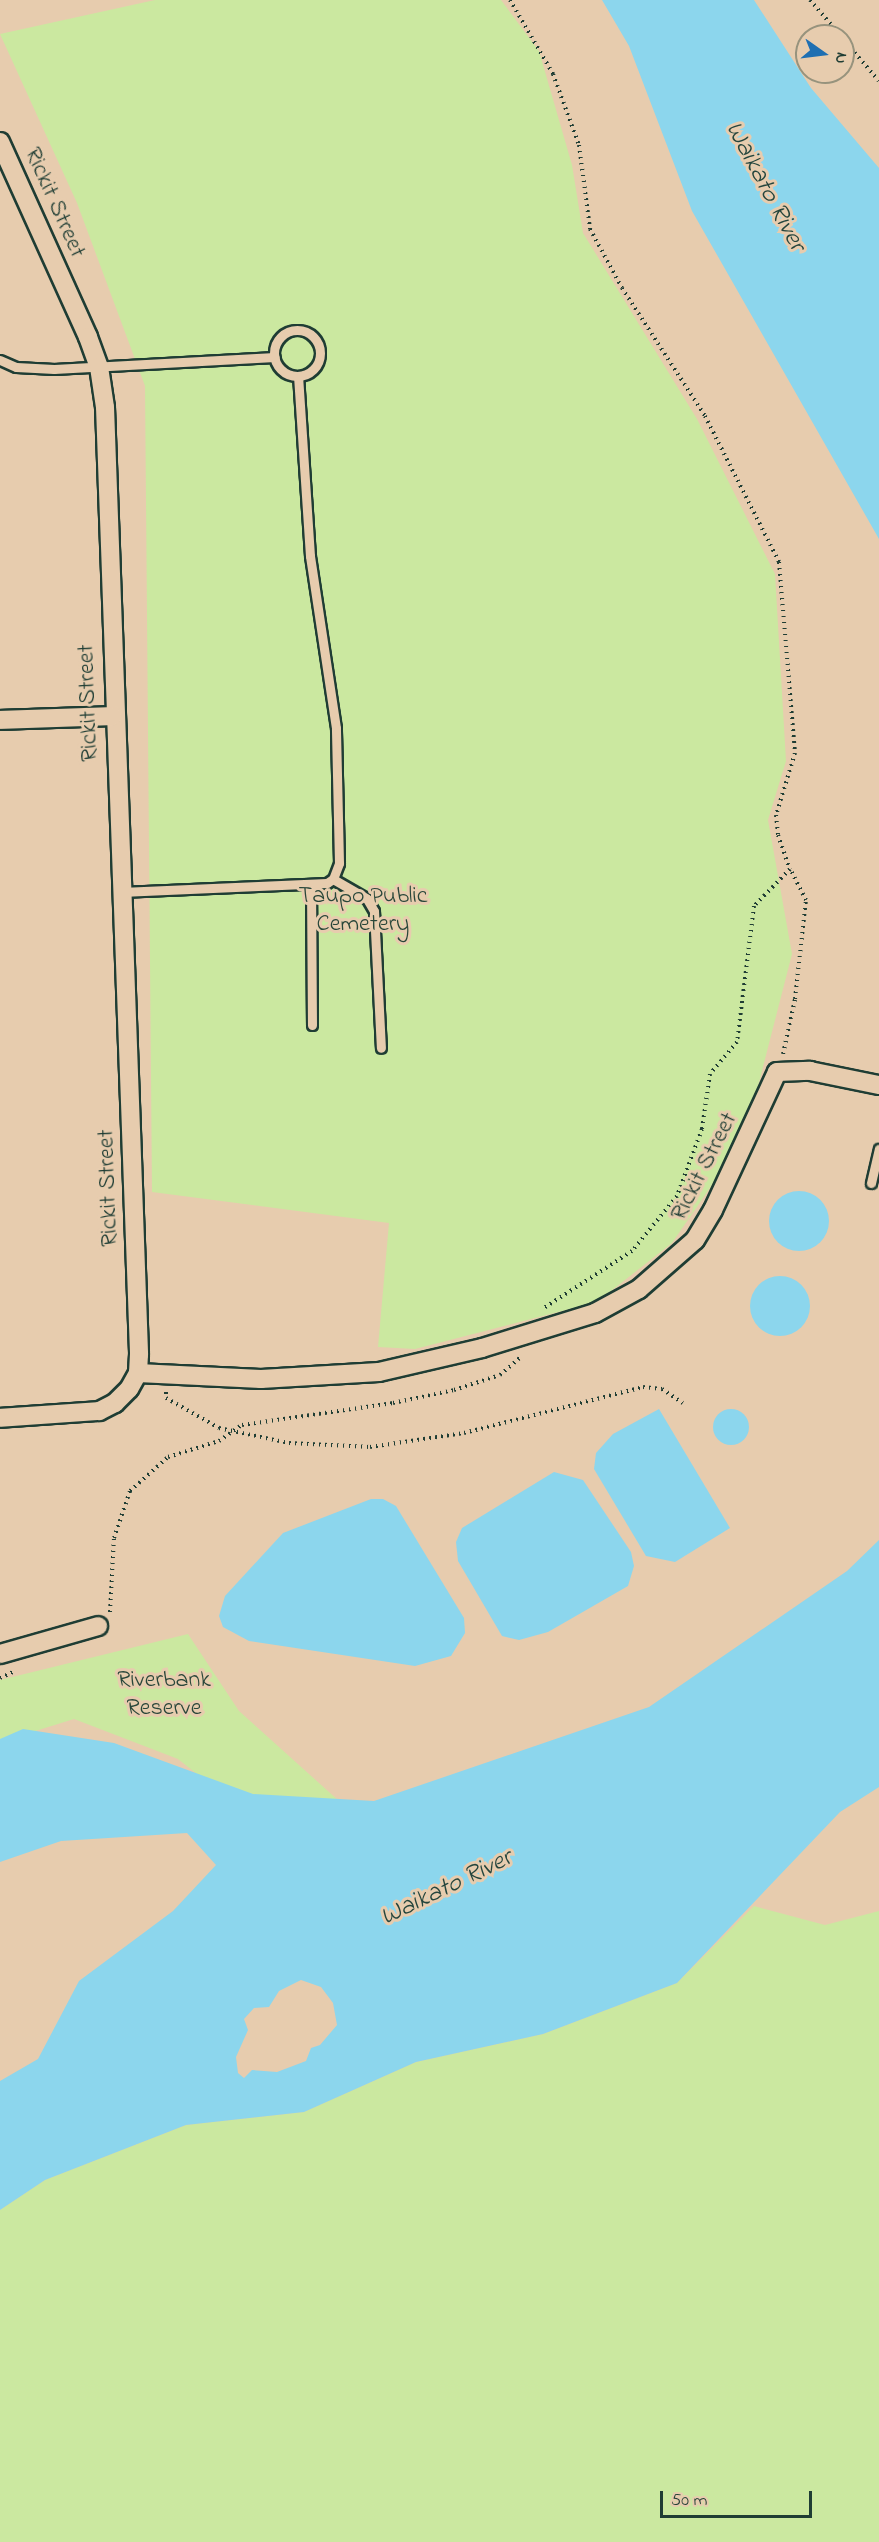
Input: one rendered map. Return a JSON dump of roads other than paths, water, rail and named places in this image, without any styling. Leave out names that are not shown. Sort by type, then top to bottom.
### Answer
[{"type":"street","name":"Rickit Street","points":[[0,142],[99,367],[105,407],[113,716],[138,1373],[261,1379],[379,1372],[530,1333],[595,1313],[639,1288],[695,1240],[713,1210],[777,1072],[810,1071],[879,1085]]},
{"type":"street","points":[[0,720],[113,716]]},
{"type":"street","points":[[0,1418],[99,1411],[115,1403],[138,1373]]},
{"type":"street","points":[[0,1654],[98,1626]]},
{"type":"lane","points":[[298,330],[316,339],[320,349],[316,368],[298,377],[282,371],[275,357],[275,347],[288,332],[298,330]]},
{"type":"lane","points":[[0,360],[16,367],[99,367],[275,357]]},
{"type":"lane","points":[[298,377],[310,556],[336,728],[339,863],[333,879]]},
{"type":"lane","points":[[121,892],[310,884],[333,879],[367,900],[374,910],[381,1048]]},
{"type":"lane","points":[[310,884],[312,1025]]},
{"type":"lane","points":[[871,1183],[879,1149]]},
{"type":"water","name":"Waikato River","points":[[602,0],[754,0],[795,63],[795,84],[808,84],[879,168],[879,539],[692,211],[629,46]]},
{"type":"water","points":[[793,1191],[805,1191],[821,1199],[827,1209],[829,1221],[827,1233],[821,1243],[805,1251],[793,1251],[777,1243],[769,1227],[769,1215],[777,1199]]},
{"type":"water","points":[[774,1276],[786,1276],[797,1281],[805,1289],[810,1306],[808,1318],[797,1331],[786,1336],[774,1336],[763,1331],[755,1323],[750,1312],[750,1300],[755,1289],[763,1281]]},
{"type":"water","points":[[659,1409],[730,1528],[675,1562],[646,1556],[594,1469],[596,1453],[613,1434]]},
{"type":"water","points":[[731,1409],[744,1414],[749,1427],[744,1440],[731,1445],[718,1440],[713,1427],[718,1414]]},
{"type":"water","points":[[554,1472],[583,1480],[631,1552],[634,1566],[628,1586],[548,1632],[519,1640],[502,1636],[458,1561],[456,1542],[462,1528]]},
{"type":"water","points":[[371,1499],[383,1499],[396,1506],[464,1618],[465,1633],[451,1656],[415,1666],[249,1641],[223,1627],[219,1616],[225,1596],[283,1533]]},
{"type":"water","name":"Waikato River","points":[[879,1540],[879,1787],[840,1812],[677,1983],[543,2034],[416,2062],[304,2112],[186,2125],[45,2180],[0,2210],[0,2081],[38,2059],[79,1981],[173,1911],[216,1865],[187,1833],[61,1841],[0,1862],[0,1739],[23,1729],[114,1743],[253,1794],[374,1801],[649,1707],[847,1571]],"holes":[[[301,1980],[321,1987],[333,2003],[337,2025],[320,2045],[311,2048],[306,2061],[277,2072],[252,2070],[244,2078],[238,2073],[236,2057],[248,2030],[244,2019],[254,2008],[269,2007],[279,1991]]]},
{"type":"park label","name":"Taupo Public Cemetery","points":[[363,911]]},
{"type":"park label","name":"Riverbank Reserve","points":[[164,1695]]}]
